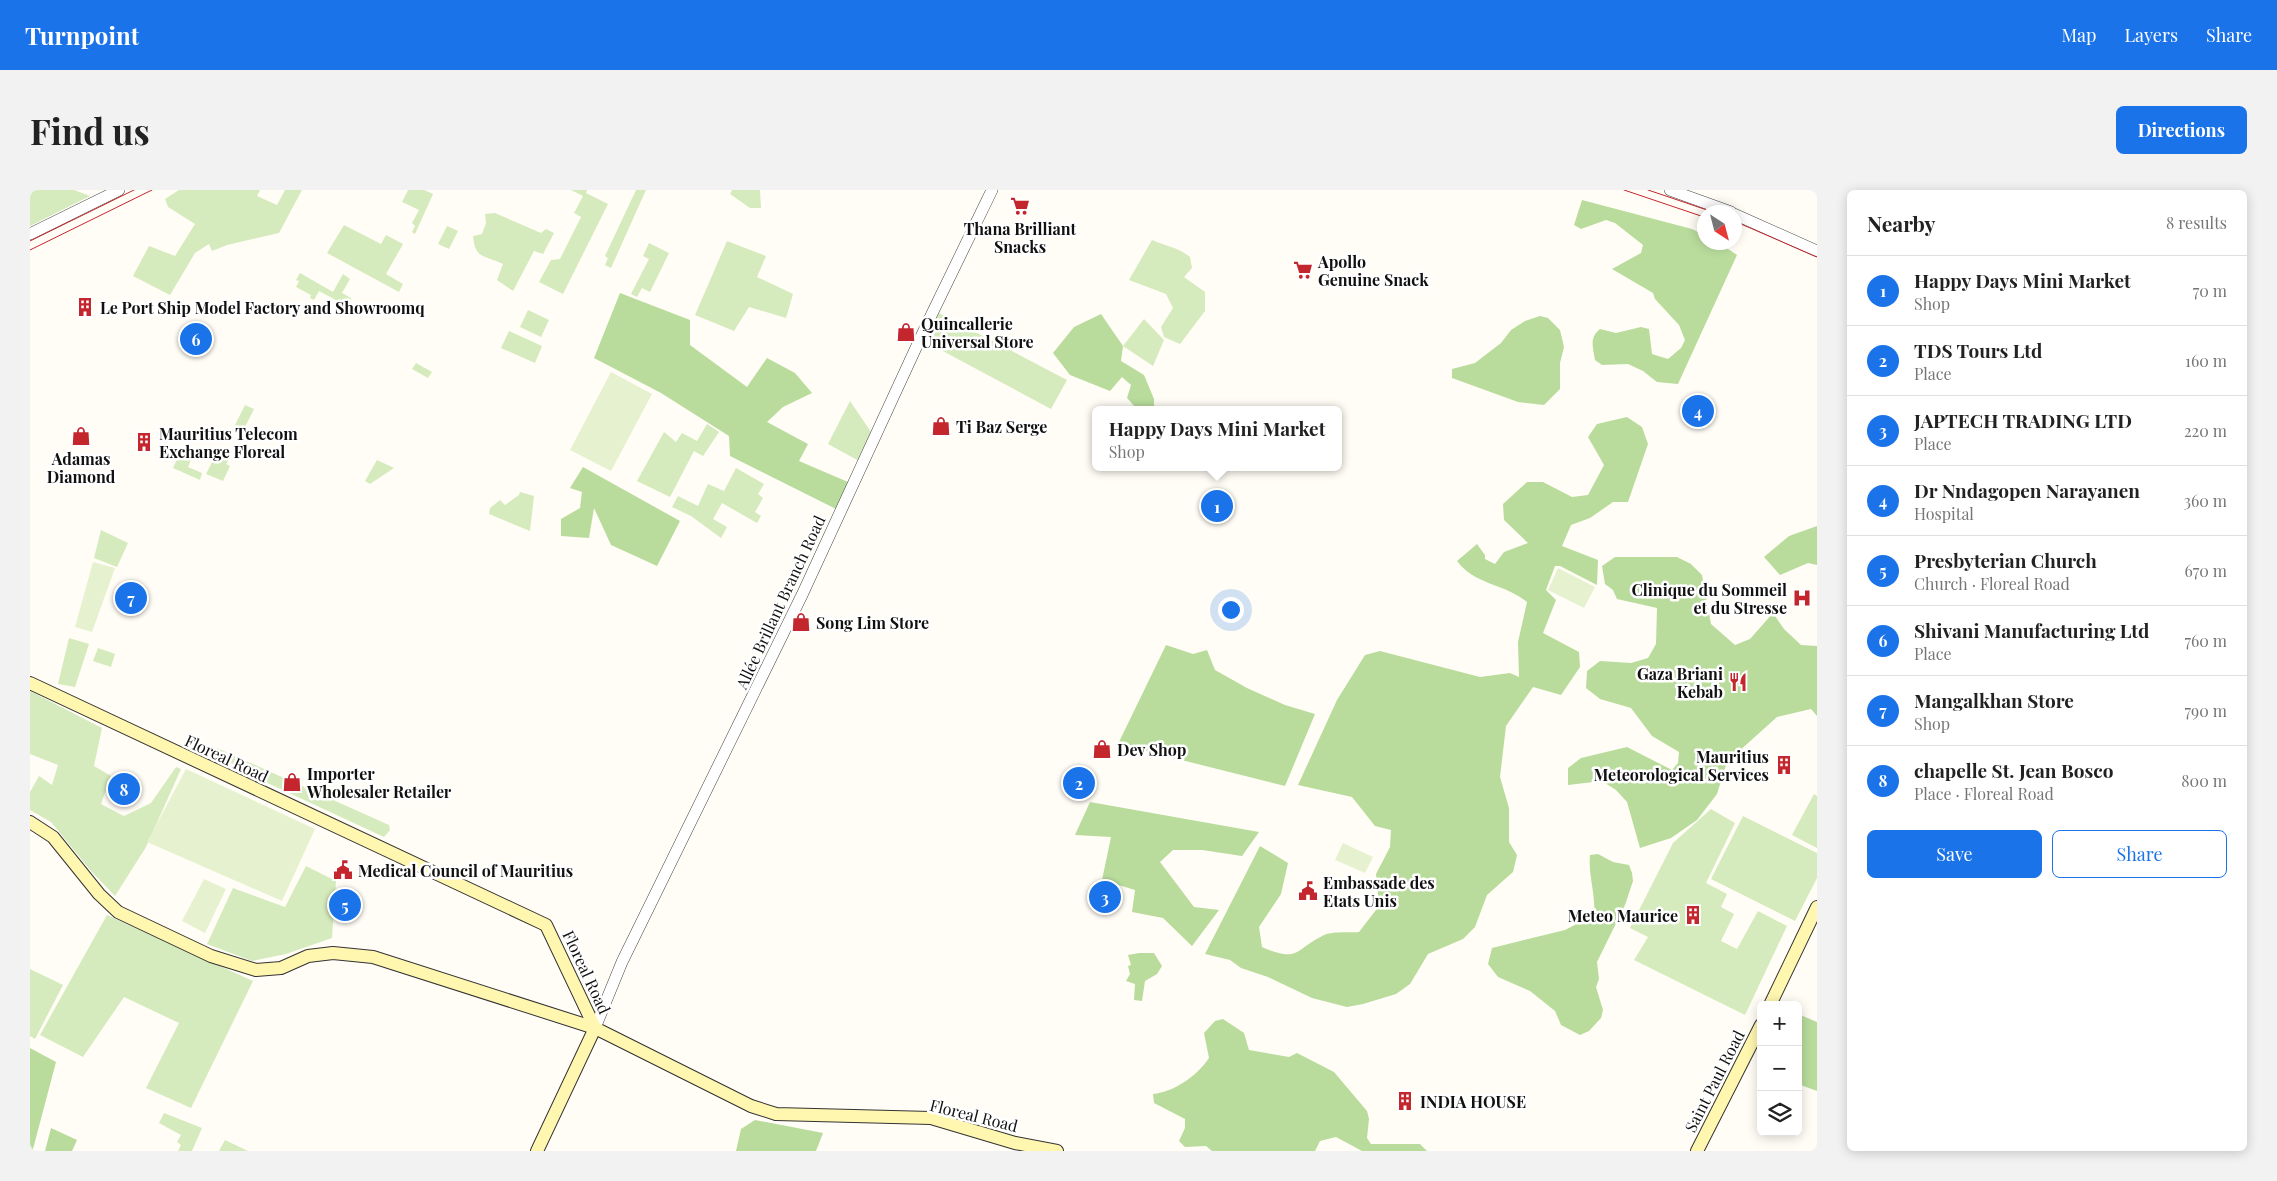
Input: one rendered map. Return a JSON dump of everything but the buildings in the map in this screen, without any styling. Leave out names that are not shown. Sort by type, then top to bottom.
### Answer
[{"type":"main road","name":"Floreal Road","points":[[30,684],[546,925],[595,1028],[751,1106],[776,1114],[931,1118],[1014,1143],[1057,1151]]},
{"type":"main road","points":[[30,822],[53,836],[99,894],[118,912],[220,960],[256,970],[281,968],[308,956],[324,954],[373,957],[595,1028],[538,1151]]},
{"type":"main road","points":[[1772,1001],[1817,907]]},
{"type":"main road","name":"Saint Paul Road","points":[[1697,1151],[1757,1033]]},
{"type":"street","points":[[30,234],[119,190]]},
{"type":"street","name":"Allée Brillant Branch Road","points":[[595,1028],[622,962],[798,604],[926,326],[992,190]]},
{"type":"street","points":[[1670,190],[1712,205]]},
{"type":"street","points":[[1742,218],[1817,251]]},
{"type":"green space","points":[[33,190],[74,190],[90,196],[30,226],[30,196]]},
{"type":"green space","points":[[179,190],[260,190],[257,196],[277,205],[285,190],[302,190],[279,233],[227,245],[212,251],[209,244],[195,253],[170,295],[133,276],[149,246],[175,256],[195,224],[168,207],[165,199]]},
{"type":"green space","points":[[408,190],[424,190],[433,194],[415,234],[412,232],[415,226],[412,223],[419,210],[402,202]]},
{"type":"green space","points":[[571,190],[587,190],[586,193],[608,204],[563,294],[539,282],[551,260],[560,259],[581,217],[574,213],[583,196]]},
{"type":"green space","points":[[636,190],[646,190],[611,268],[605,265],[608,258],[605,256]]},
{"type":"green space","points":[[732,190],[760,190],[761,208],[750,208],[730,194]]},
{"type":"green space","points":[[1582,200],[1692,229],[1697,232],[1697,250],[1730,250],[1737,255],[1678,384],[1657,382],[1643,371],[1628,364],[1602,365],[1595,360],[1593,339],[1600,329],[1616,333],[1641,327],[1649,329],[1652,354],[1668,359],[1681,348],[1685,340],[1679,325],[1655,299],[1653,293],[1612,269],[1641,253],[1643,245],[1615,223],[1606,220],[1581,229],[1574,225]]},
{"type":"green space","points":[[495,213],[541,233],[546,229],[554,233],[543,254],[534,251],[513,291],[497,280],[503,264],[478,253],[474,243],[473,236],[482,234],[486,223],[485,214]]},
{"type":"green space","points":[[344,225],[381,244],[386,235],[403,244],[386,274],[403,284],[399,292],[327,253]]},
{"type":"green space","points":[[447,226],[458,231],[449,249],[438,244]]},
{"type":"green space","points":[[1152,240],[1177,249],[1190,257],[1192,268],[1184,277],[1205,292],[1205,311],[1180,344],[1164,337],[1161,327],[1173,308],[1166,294],[1129,280]]},
{"type":"green space","points":[[727,241],[766,256],[757,277],[793,294],[786,318],[749,307],[734,331],[695,315]]},
{"type":"green space","points":[[649,243],[669,253],[650,292],[642,288],[637,297],[631,294],[649,259],[643,256]]},
{"type":"green space","points":[[300,273],[333,292],[343,274],[350,279],[342,293],[351,298],[347,306],[319,291],[314,300],[310,298],[311,295],[296,287],[299,281],[296,280]]},
{"type":"green space","points":[[620,293],[690,320],[690,345],[747,387],[767,358],[795,373],[812,393],[783,407],[767,422],[808,444],[799,461],[848,482],[836,509],[730,456],[729,436],[661,393],[594,358]]},
{"type":"green space","points":[[528,310],[549,320],[541,337],[520,327]]},
{"type":"green space","points":[[939,313],[1067,380],[1051,409],[926,342],[925,338]]},
{"type":"green space","points":[[1101,314],[1123,346],[1121,361],[1144,375],[1154,399],[1154,406],[1134,406],[1127,398],[1131,385],[1122,377],[1110,391],[1070,375],[1053,353],[1074,327]]},
{"type":"green space","points":[[1540,316],[1548,318],[1560,330],[1564,347],[1560,363],[1560,389],[1544,405],[1518,402],[1452,378],[1452,369],[1475,363],[1501,343],[1511,330],[1525,321]]},
{"type":"green space","points":[[1144,319],[1164,340],[1153,366],[1123,346]]},
{"type":"green space","points":[[509,331],[542,346],[535,363],[501,348]]},
{"type":"green space","points":[[416,363],[432,372],[428,378],[412,369]]},
{"type":"green space","points":[[611,372],[652,394],[611,471],[570,450]]},
{"type":"green space","points":[[850,401],[871,432],[861,462],[828,444]]},
{"type":"green space","points":[[245,405],[254,409],[244,429],[235,425]]},
{"type":"green space","points":[[1627,417],[1642,427],[1648,444],[1628,502],[1613,502],[1590,518],[1571,525],[1562,546],[1598,560],[1597,585],[1560,566],[1555,566],[1546,590],[1556,600],[1543,633],[1579,652],[1580,667],[1561,695],[1533,687],[1506,726],[1500,777],[1509,808],[1509,842],[1517,855],[1513,872],[1487,895],[1475,927],[1463,939],[1428,954],[1410,984],[1396,994],[1347,1007],[1312,998],[1268,977],[1241,968],[1230,960],[1205,954],[1260,846],[1288,863],[1281,894],[1259,927],[1262,947],[1274,952],[1290,954],[1296,953],[1324,935],[1359,932],[1379,906],[1376,874],[1390,847],[1391,830],[1375,826],[1352,797],[1298,785],[1337,700],[1365,655],[1380,651],[1480,677],[1510,673],[1519,677],[1518,642],[1527,602],[1508,591],[1472,575],[1457,561],[1477,544],[1485,555],[1485,559],[1495,564],[1504,552],[1528,543],[1504,520],[1503,504],[1527,482],[1543,482],[1572,497],[1588,495],[1604,465],[1588,437],[1597,424]]},
{"type":"green space","points":[[707,424],[719,432],[703,456],[694,451],[670,497],[637,481],[664,432],[676,442],[682,433],[697,441]]},
{"type":"green space","points":[[181,450],[193,455],[188,467],[202,473],[200,480],[173,468]]},
{"type":"green space","points":[[216,454],[228,460],[226,464],[230,466],[223,481],[206,474]]},
{"type":"green space","points":[[377,460],[394,468],[370,484],[365,481]]},
{"type":"green space","points":[[583,467],[680,521],[657,566],[611,545],[594,508],[589,538],[561,536],[561,519],[580,508],[582,492],[570,488]]},
{"type":"green space","points":[[736,468],[764,484],[758,494],[763,498],[755,512],[761,516],[757,523],[722,503],[713,519],[727,527],[721,538],[691,516],[672,507],[678,496],[698,506],[708,484],[724,491]]},
{"type":"green space","points":[[520,492],[534,496],[530,531],[489,514],[490,508],[500,500],[505,505],[519,495]]},
{"type":"green space","points":[[1817,526],[1817,565],[1808,563],[1780,575],[1764,557],[1789,536]]},
{"type":"green space","points":[[101,530],[128,543],[117,567],[94,558]]},
{"type":"green space","points":[[1615,557],[1677,557],[1691,564],[1702,575],[1711,624],[1735,645],[1750,639],[1773,613],[1784,629],[1801,645],[1817,646],[1817,716],[1811,709],[1777,717],[1727,762],[1717,794],[1697,820],[1671,838],[1640,848],[1627,802],[1616,790],[1602,781],[1568,785],[1568,768],[1581,758],[1627,747],[1672,770],[1678,763],[1679,752],[1652,736],[1631,708],[1600,699],[1586,688],[1587,671],[1600,661],[1631,663],[1648,658],[1656,644],[1657,608],[1617,599],[1613,590],[1605,584],[1602,566]]},
{"type":"green space","points":[[93,562],[115,568],[92,632],[75,627]]},
{"type":"green space","points":[[1558,568],[1595,587],[1584,608],[1548,590]]},
{"type":"green space","points":[[69,638],[89,644],[75,687],[58,684]]},
{"type":"green space","points":[[1166,645],[1193,654],[1207,650],[1215,670],[1247,688],[1285,705],[1315,714],[1285,786],[1118,744]]},
{"type":"green space","points":[[98,648],[115,654],[111,667],[93,661]]},
{"type":"green space","points":[[30,691],[102,728],[94,766],[111,776],[101,804],[124,816],[151,803],[176,767],[181,769],[146,847],[115,896],[91,871],[51,822],[30,810],[30,792],[39,776],[52,785],[58,765],[30,754]]},
{"type":"green space","points":[[217,748],[389,825],[390,830],[384,837],[250,775],[240,766],[214,758]]},
{"type":"green space","points":[[186,769],[315,829],[282,901],[147,842]]},
{"type":"green space","points":[[1814,794],[1817,796],[1817,848],[1792,835]]},
{"type":"green space","points":[[1090,802],[1259,832],[1242,856],[1202,850],[1173,850],[1160,862],[1194,907],[1219,910],[1192,946],[1163,918],[1132,912],[1135,890],[1102,880],[1111,837],[1075,835]]},
{"type":"green space","points":[[1711,809],[1735,823],[1706,883],[1727,894],[1721,907],[1734,914],[1721,941],[1737,949],[1758,911],[1787,926],[1745,1015],[1634,960],[1648,937],[1630,928],[1673,843]]},
{"type":"green space","points":[[1743,816],[1817,853],[1817,878],[1795,921],[1711,879]]},
{"type":"green space","points":[[1343,843],[1373,857],[1365,873],[1335,860]]},
{"type":"green space","points":[[1598,854],[1613,862],[1629,865],[1633,881],[1625,905],[1597,962],[1599,979],[1596,987],[1603,1010],[1601,1018],[1589,1031],[1580,1035],[1561,1025],[1555,1011],[1530,991],[1498,977],[1488,964],[1492,948],[1565,930],[1594,915],[1590,855]]},
{"type":"green space","points":[[306,866],[336,881],[332,938],[286,954],[252,961],[207,944],[233,888],[285,907]]},
{"type":"green space","points":[[204,879],[226,889],[205,933],[182,921]]},
{"type":"green space","points":[[107,915],[253,981],[191,1108],[146,1088],[179,1023],[124,997],[83,1057],[40,1035]]},
{"type":"green space","points":[[1154,953],[1162,966],[1157,974],[1145,981],[1142,1001],[1134,1000],[1135,984],[1126,981],[1130,974],[1128,966],[1131,965],[1128,955]]},
{"type":"green space","points":[[30,969],[63,985],[35,1039],[30,1036]]},
{"type":"green space","points":[[1802,1016],[1817,1022],[1817,1091],[1802,1085]]},
{"type":"green space","points":[[1223,1019],[1244,1033],[1249,1050],[1289,1057],[1297,1053],[1334,1072],[1367,1111],[1369,1119],[1367,1138],[1371,1144],[1420,1144],[1427,1151],[1362,1151],[1336,1137],[1320,1141],[1315,1151],[1212,1151],[1206,1146],[1185,1147],[1179,1141],[1185,1128],[1185,1119],[1154,1103],[1153,1094],[1161,1093],[1177,1086],[1192,1077],[1204,1065],[1209,1058],[1204,1033],[1215,1021]]},
{"type":"green space","points":[[30,1048],[56,1062],[33,1149],[30,1149]]},
{"type":"green space","points":[[164,1113],[202,1128],[192,1151],[178,1151],[181,1145],[177,1142],[181,1135],[159,1123]]},
{"type":"green space","points":[[755,1120],[823,1133],[816,1151],[736,1151],[741,1129]]},
{"type":"green space","points":[[51,1128],[77,1140],[72,1151],[45,1151]]},
{"type":"green space","points":[[225,1140],[248,1151],[219,1151]]},
{"type":"tram line","points":[[30,241],[134,190]]},
{"type":"tram line","points":[[30,250],[152,190]]},
{"type":"tram line","points":[[1624,190],[1697,215]]},
{"type":"tram line","points":[[1648,190],[1697,207]]},
{"type":"tram line","points":[[1742,224],[1817,257]]},
{"type":"place","name":"Thana Brilliant Snacks","points":[[1020,206]]},
{"type":"place","name":"Apollo Genuine Snack","points":[[1303,270]]},
{"type":"place","name":"Le Port Ship Model Factory and Showroomq","points":[[85,307]]},
{"type":"place","name":"Quincallerie Universal Store","points":[[906,332]]},
{"type":"place","name":"Shivani Manufacturing Ltd","points":[[196,339]]},
{"type":"place","name":"Dr Nndagopen Narayanen","points":[[1698,411]]},
{"type":"place","name":"Ti Baz Serge","points":[[941,426]]},
{"type":"place","name":"Adamas Diamond","points":[[81,436]]},
{"type":"place","name":"Mauritius Telecom Exchange Floreal","points":[[144,442]]},
{"type":"place","name":"Happy Days Mini Market","points":[[1217,506]]},
{"type":"place","name":"Mangalkhan Store","points":[[131,598]]},
{"type":"place","name":"Clinique du Sommeil et du Stresse","points":[[1802,598]]},
{"type":"place","name":"Song Lim Store","points":[[801,622]]},
{"type":"place","name":"Gaza Briani Kebab","points":[[1738,682]]},
{"type":"place","name":"Dev Shop","points":[[1102,749]]},
{"type":"place","name":"Mauritius Meteorological Services","points":[[1784,765]]},
{"type":"place","name":"Importer Wholesaler Retailer","points":[[292,782]]},
{"type":"place","name":"TDS Tours Ltd","points":[[1079,783]]},
{"type":"place","name":"chapelle St. Jean Bosco","points":[[124,789]]},
{"type":"place","name":"Medical Council of Mauritius","points":[[343,870]]},
{"type":"place","name":"Embassade des Etats Unis","points":[[1308,891]]},
{"type":"place","name":"JAPTECH TRADING LTD","points":[[1105,897]]},
{"type":"place","name":"Presbyterian Church","points":[[345,905]]},
{"type":"place","name":"Meteo Maurice","points":[[1693,915]]},
{"type":"place","name":"INDIA HOUSE","points":[[1405,1101]]}]
